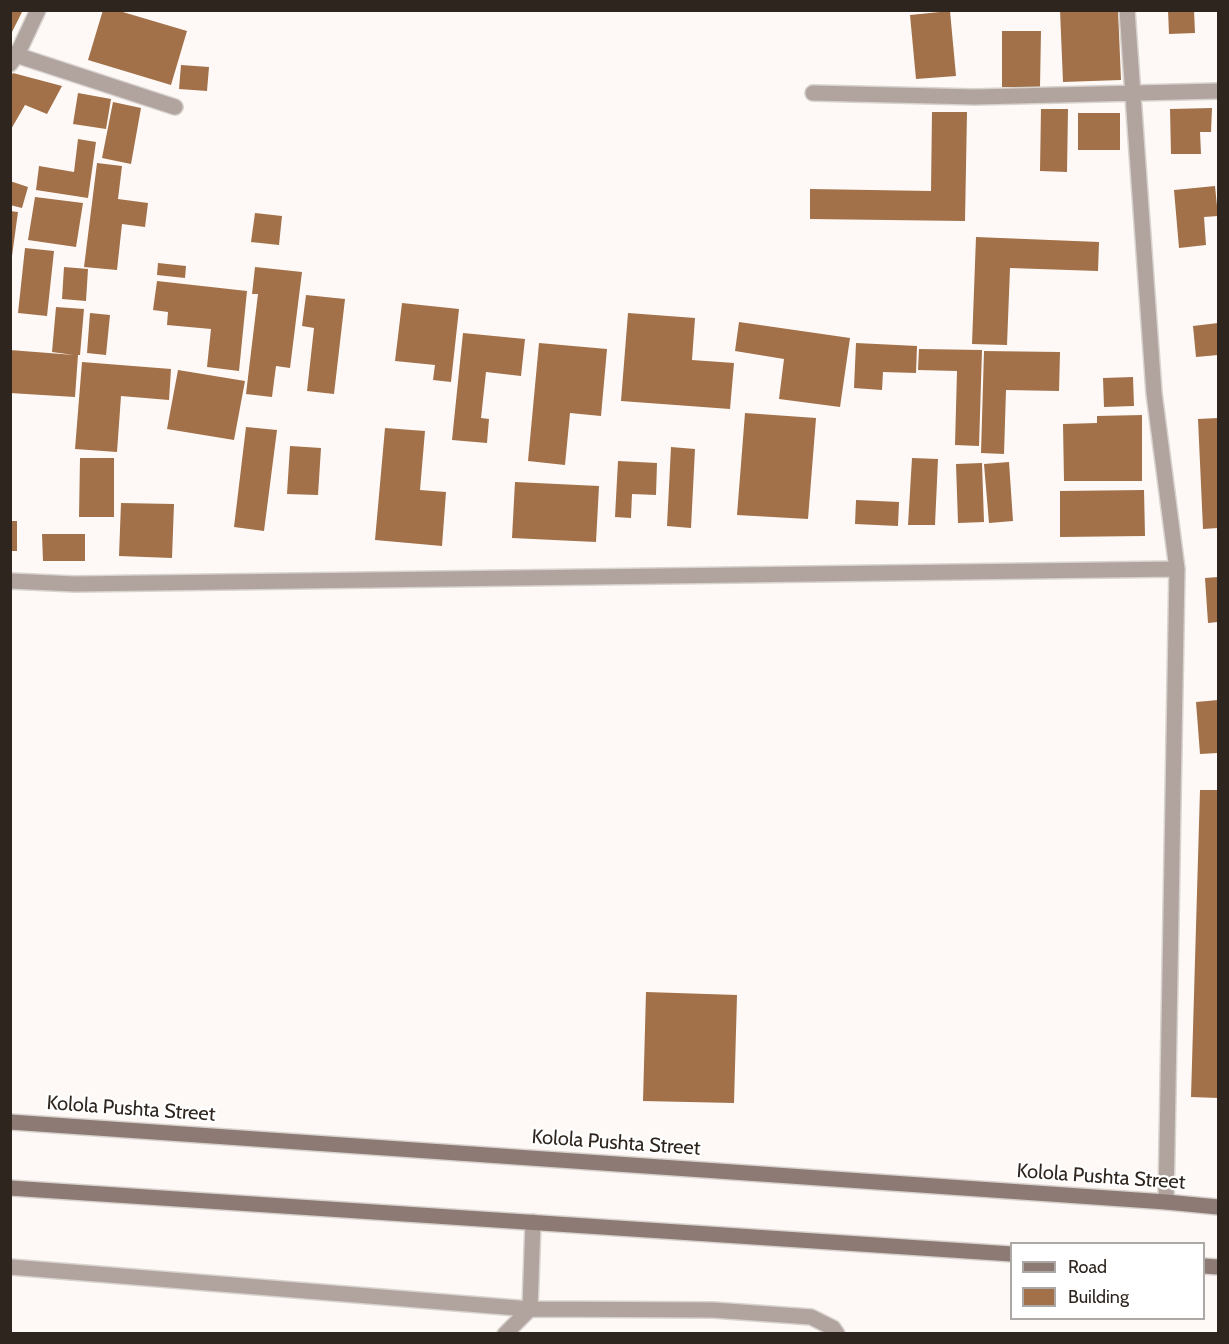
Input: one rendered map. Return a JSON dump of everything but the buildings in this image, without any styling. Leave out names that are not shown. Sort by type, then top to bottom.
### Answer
[{"type":"main road","name":"Kolola Pushta Street","points":[[10,1122],[1218,1207]]},
{"type":"main road","points":[[10,1188],[1010,1254]]},
{"type":"street","points":[[38,10],[13,57],[175,107]]},
{"type":"street","points":[[1127,10],[1154,393],[1177,569],[1166,1202]]},
{"type":"street","points":[[813,93],[975,97],[1218,91]]},
{"type":"street","points":[[10,581],[75,584],[1177,569]]},
{"type":"street","points":[[505,1334],[531,1309],[533,1222]]},
{"type":"street","points":[[10,1267],[531,1309],[713,1310],[811,1317],[833,1328],[837,1334]]}]
